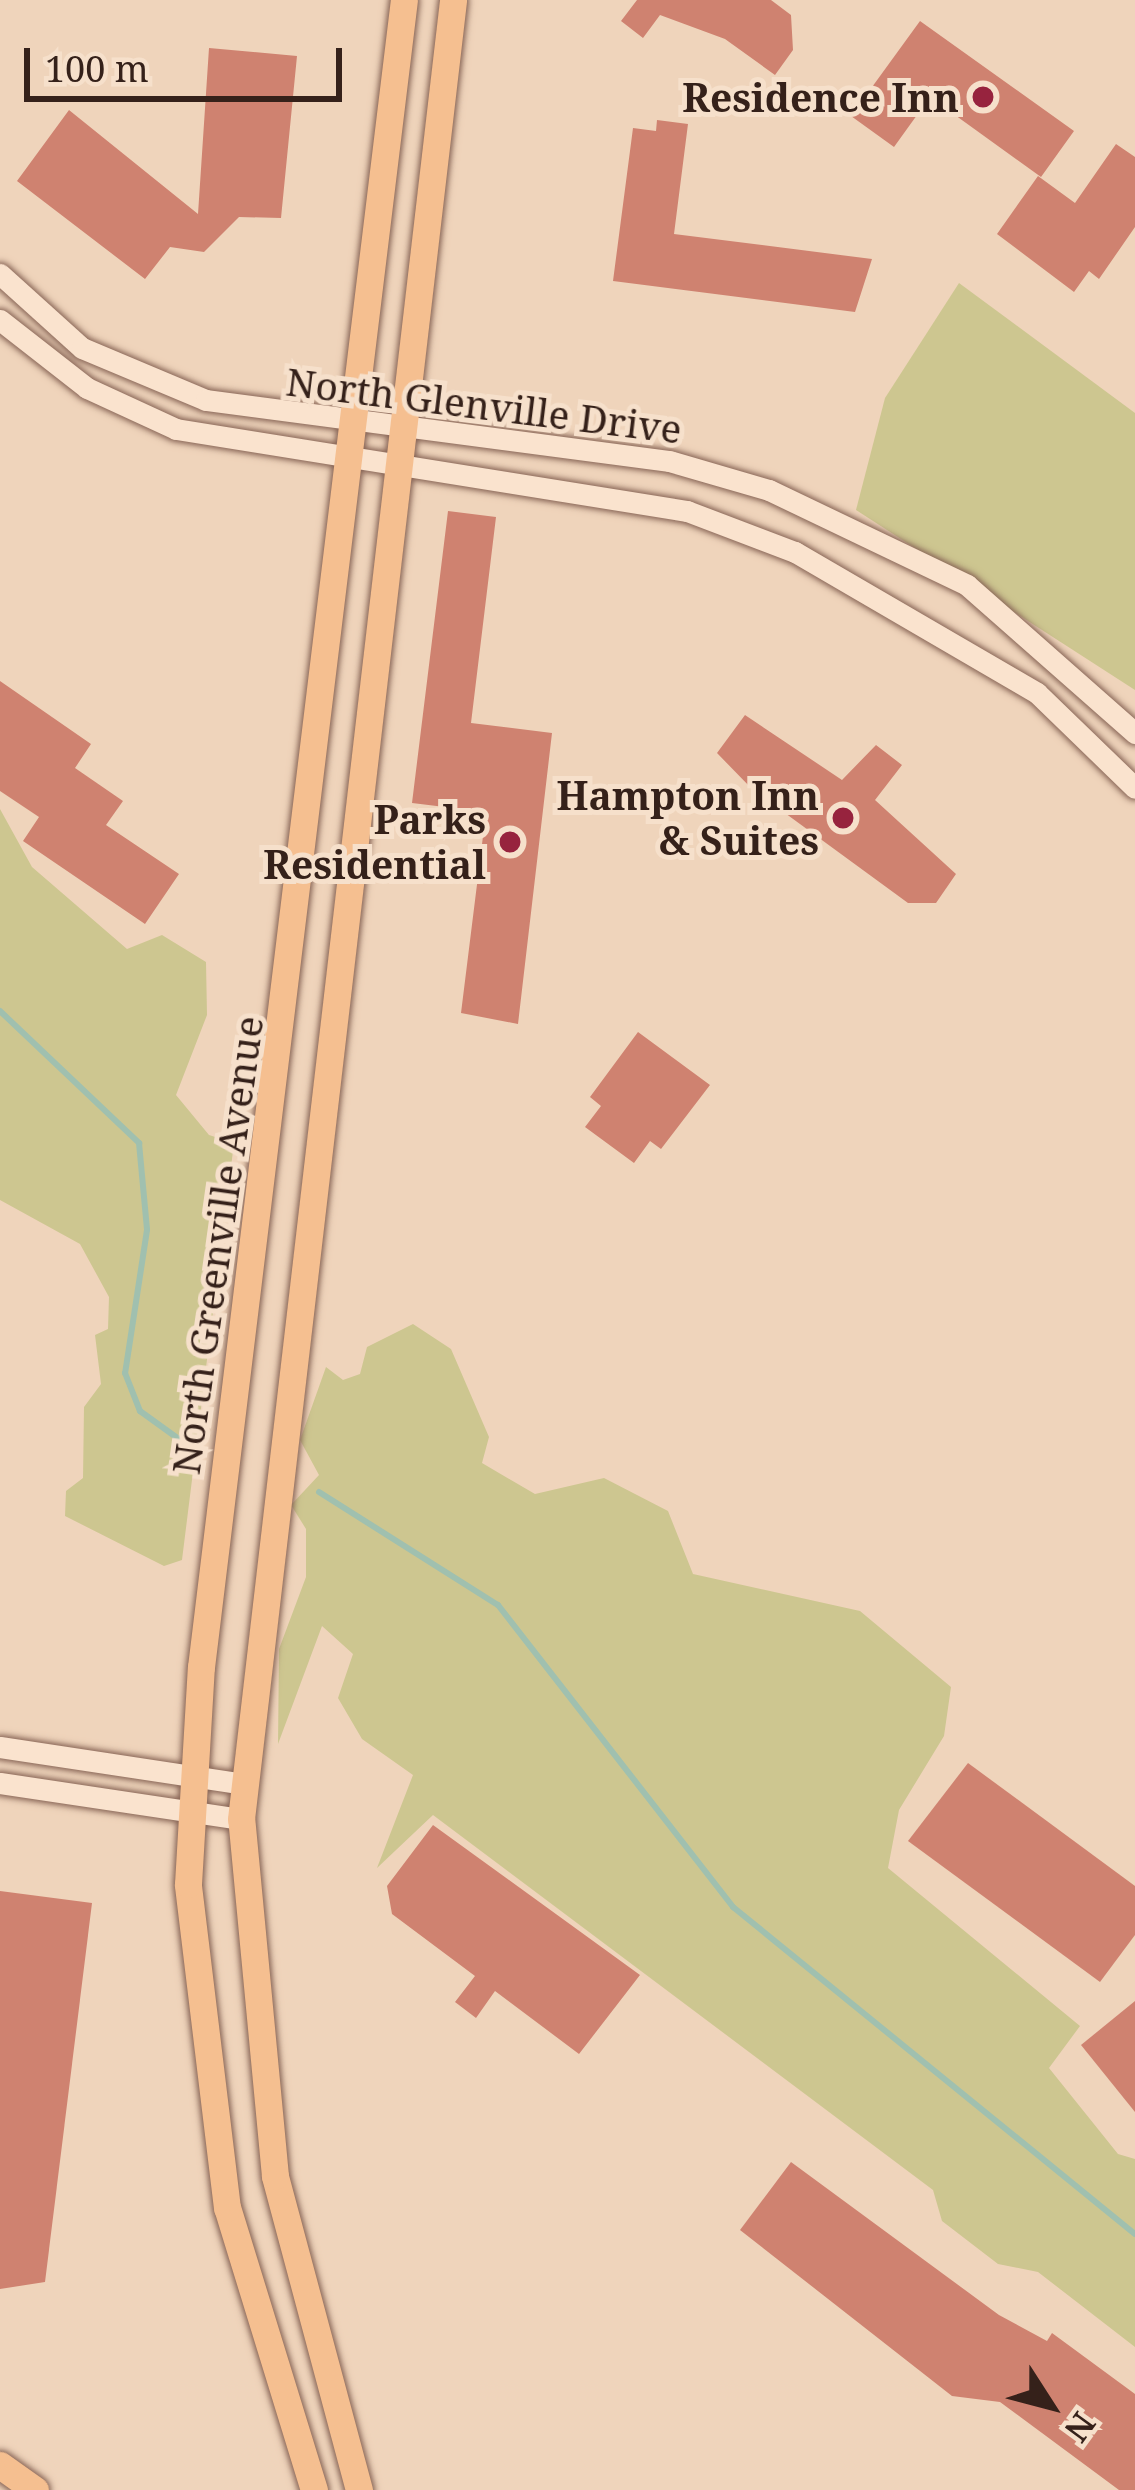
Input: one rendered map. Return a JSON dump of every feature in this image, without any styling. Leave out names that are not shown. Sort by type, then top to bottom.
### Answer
[{"type":"main road","name":"North Greenville Avenue","points":[[314,2490],[258,2327],[208,2109],[191,1815],[356,459],[404,0]]},
{"type":"main road","points":[[359,2489],[275,2176],[241,1819],[453,0]]},
{"type":"main road","points":[[395,72],[443,79]]},
{"type":"main road","points":[[0,2464],[35,2490]]},
{"type":"street","name":"North Glenville Drive","points":[[0,274],[128,373],[254,412],[401,425],[669,461],[769,490],[967,585],[1134,730]]},
{"type":"street","name":"North Glenville Drive","points":[[0,320],[86,388],[161,423],[686,512],[795,552],[933,623],[1106,754],[1135,788]]},
{"type":"street","points":[[1106,754],[1134,730]]},
{"type":"street","points":[[0,1747],[245,1784]]},
{"type":"street","points":[[0,1783],[241,1819]]},
{"type":"shaded area","points":[[959,283],[1135,413],[1135,690],[856,510],[885,398]]},
{"type":"shaded area","points":[[0,809],[32,867],[127,949],[162,935],[206,962],[207,1015],[176,1095],[209,1135],[234,1143],[182,1560],[164,1566],[65,1516],[66,1491],[83,1478],[84,1407],[101,1384],[95,1335],[108,1329],[109,1297],[80,1244],[0,1200]]},
{"type":"shaded area","points":[[413,1324],[451,1349],[489,1437],[482,1463],[535,1494],[604,1478],[668,1511],[693,1574],[860,1611],[951,1687],[944,1736],[899,1810],[888,1868],[1080,2026],[1049,2068],[1118,2154],[1135,2159],[1135,2347],[1038,2272],[998,2264],[942,2221],[933,2190],[433,1815],[377,1868],[413,1775],[362,1739],[338,1698],[353,1654],[322,1626],[278,1744],[279,1649],[306,1577],[306,1529],[291,1505],[319,1475],[300,1440],[326,1367],[343,1380],[360,1374],[367,1347]]},
{"type":"building","points":[[637,0],[771,0],[791,15],[793,50],[775,75],[725,39],[660,15],[643,38],[621,21]]},
{"type":"building","name":"Residence Inn","points":[[920,21],[1074,131],[1041,177],[930,97],[894,147],[851,116]]},
{"type":"building","points":[[209,48],[297,56],[281,218],[239,217],[204,252],[170,247],[145,279],[17,181],[69,110],[198,214]]},
{"type":"building","points":[[657,120],[688,124],[674,234],[872,259],[855,312],[613,281],[633,128],[656,131]]},
{"type":"building","name":"Residence Inn","points":[[1116,144],[1135,157],[1135,227],[1099,279],[1089,271],[1074,292],[997,234],[1038,176],[1075,203]]},
{"type":"building","points":[[448,511],[496,517],[471,723],[552,733],[518,1024],[461,1013],[486,812],[412,803]]},
{"type":"building","points":[[0,681],[91,744],[75,768],[123,801],[106,825],[179,874],[145,924],[23,841],[39,817],[0,791]]},
{"type":"building","name":"Hampton Inn & Suites","points":[[745,715],[842,780],[876,745],[902,765],[875,800],[956,874],[936,903],[908,903],[752,789],[717,753]]},
{"type":"building","points":[[638,1032],[710,1085],[661,1149],[650,1141],[634,1163],[585,1127],[601,1106],[590,1097]]},
{"type":"building","points":[[968,1763],[1135,1886],[1135,1935],[1100,1982],[908,1841]]},
{"type":"building","points":[[433,1825],[640,1975],[579,2054],[495,1991],[476,2018],[455,2002],[475,1976],[392,1914],[387,1886]]},
{"type":"building","points":[[0,1891],[92,1903],[45,2282],[0,2289]]},
{"type":"building","points":[[1135,2001],[1135,2112],[1081,2045]]},
{"type":"building","points":[[791,2162],[999,2315],[1047,2341],[1052,2333],[1135,2394],[1135,2490],[1119,2490],[1000,2402],[952,2396],[740,2230]]},
{"type":"waterway","points":[[0,1011],[139,1143],[147,1230],[125,1373],[140,1411],[194,1450]]},
{"type":"waterway","points":[[319,1492],[498,1605],[733,1907],[1135,2234]]},
{"type":"place","name":"Residence Inn","points":[[983,97]]},
{"type":"place","name":"Hampton Inn & Suites","points":[[843,818]]},
{"type":"place","name":"Parks Residential","points":[[510,842]]}]
